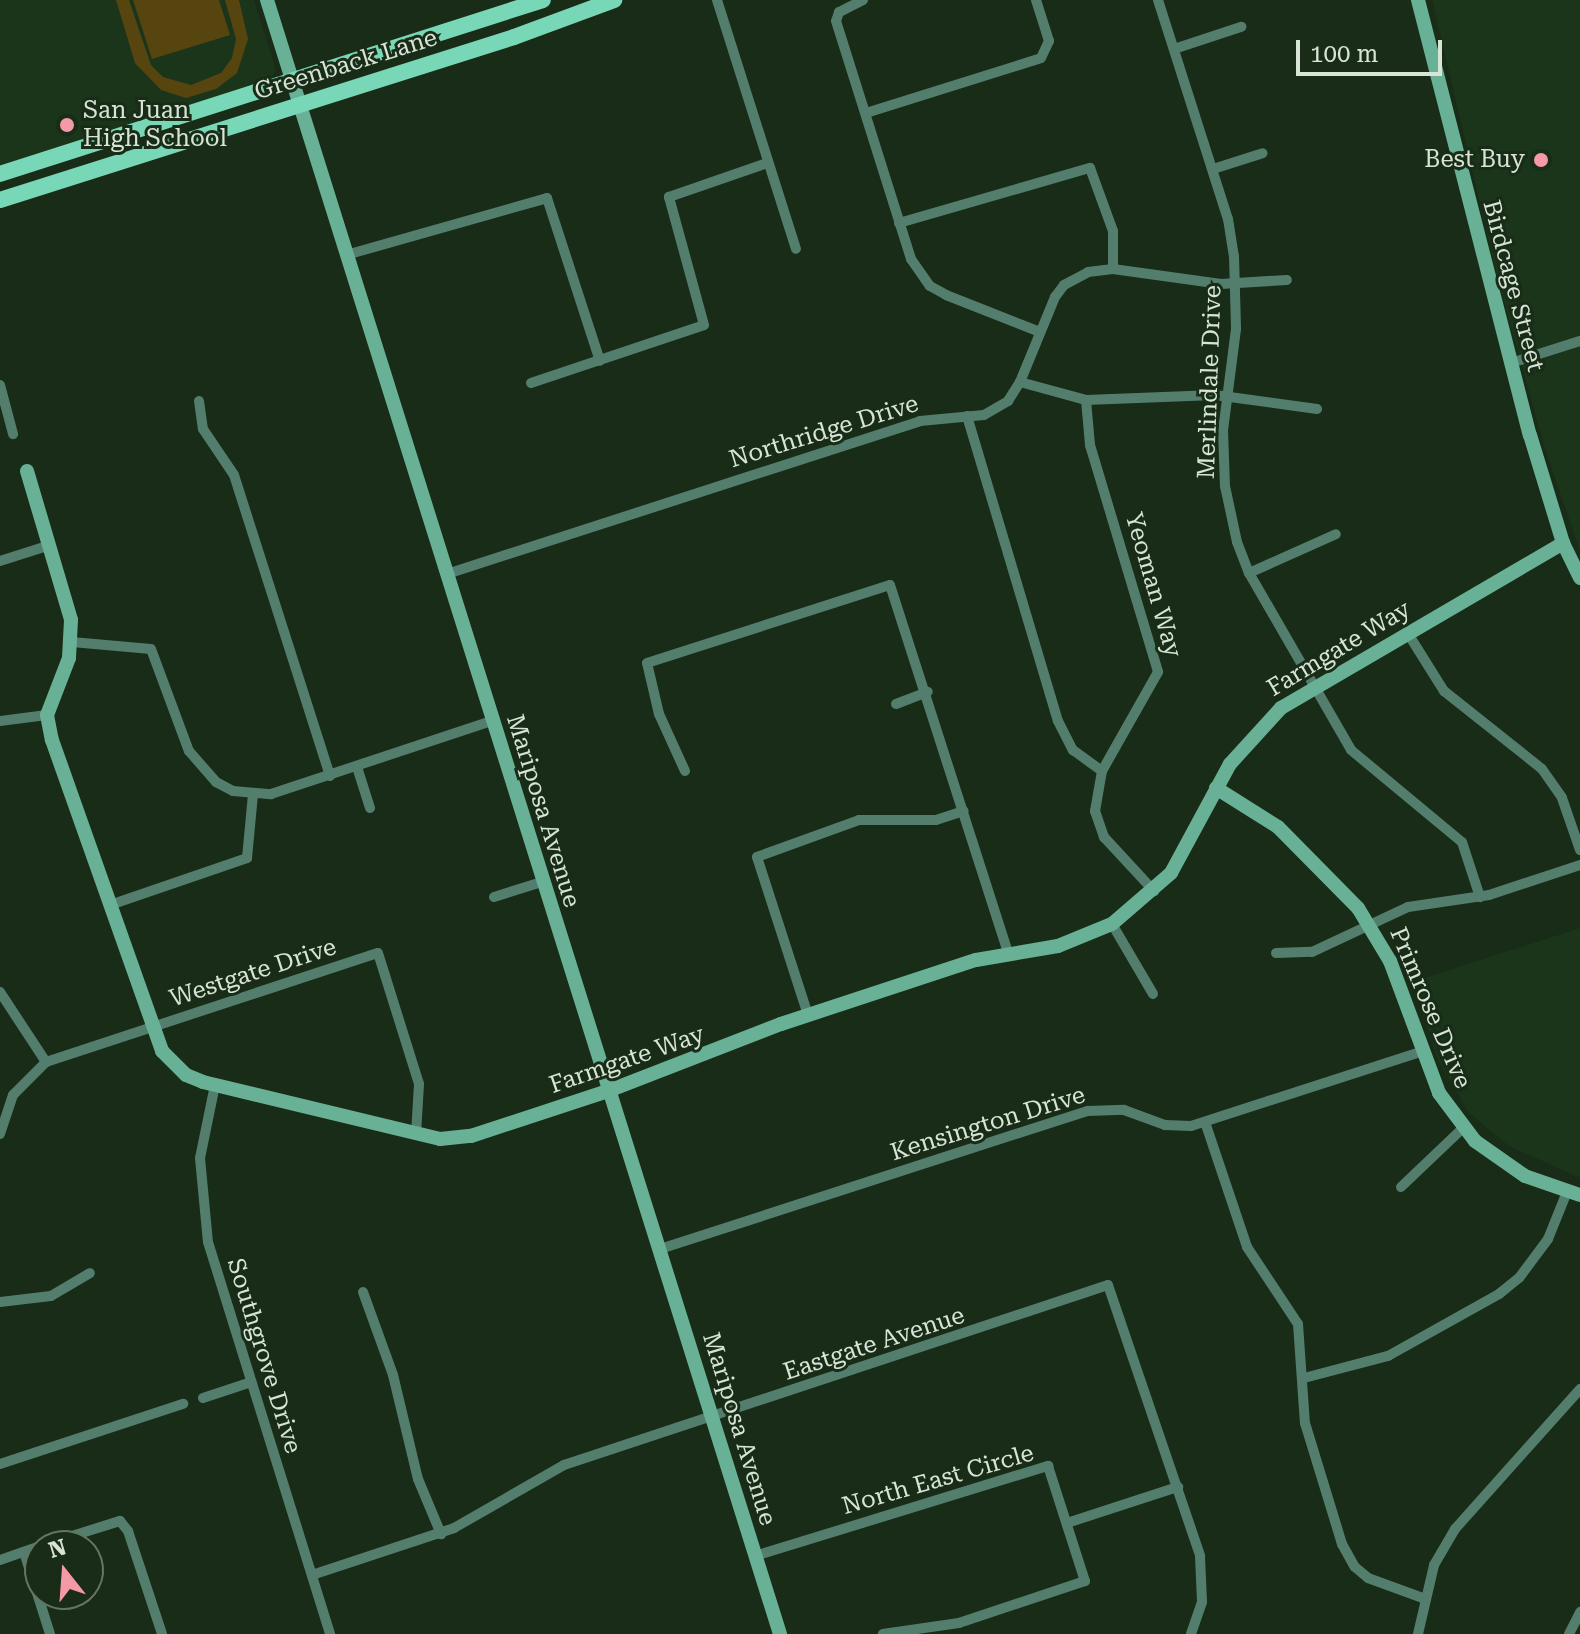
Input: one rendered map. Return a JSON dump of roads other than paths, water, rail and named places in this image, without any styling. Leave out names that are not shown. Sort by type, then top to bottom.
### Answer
[{"type":"main road","name":"Greenback Lane","points":[[0,174],[543,0]]},
{"type":"main road","name":"Greenback Lane","points":[[0,200],[461,54],[591,5],[614,0]]},
{"type":"main road","points":[[454,30],[461,54]]},
{"type":"street","name":"Mariposa Avenue","points":[[267,0],[450,573],[542,882],[780,1634]]},
{"type":"street","points":[[717,0],[796,249]]},
{"type":"street","points":[[863,0],[839,12],[836,21],[911,259],[930,286],[1040,332]]},
{"type":"street","points":[[866,113],[1041,58],[1049,41],[1036,0]]},
{"type":"street","name":"Merlindale Drive","points":[[1158,0],[1228,219],[1235,283],[1229,396],[1223,430],[1225,486],[1249,573],[1351,750],[1370,770],[1462,842],[1480,897]]},
{"type":"street","name":"Birdcage Street","points":[[1418,0],[1511,363],[1563,543],[1580,578]]},
{"type":"street","points":[[1174,49],[1241,27]]},
{"type":"street","points":[[1213,169],[1263,153]]},
{"type":"street","points":[[531,383],[704,325],[669,197],[767,163]]},
{"type":"street","points":[[899,223],[1090,168],[1113,231],[1113,269]]},
{"type":"street","points":[[346,255],[547,198],[600,361]]},
{"type":"street","name":"Northridge Drive","points":[[450,573],[920,421],[997,409],[1020,382],[1040,332],[1064,285],[1088,272],[1113,269],[1235,283],[1287,280]]},
{"type":"street","points":[[1511,363],[1580,341]]},
{"type":"street","points":[[1020,382],[1086,400],[1229,396],[1317,409]]},
{"type":"street","points":[[0,385],[13,434]]},
{"type":"street","name":"Yeoman Way","points":[[1086,400],[1090,445],[1158,672],[1102,771],[1095,801],[1097,823],[1104,837],[1154,891]]},
{"type":"street","points":[[199,401],[203,429],[234,475],[330,776]]},
{"type":"street","points":[[967,416],[1058,721],[1073,750],[1102,771]]},
{"type":"street","points":[[0,721],[47,715],[72,642],[66,596],[27,471]]},
{"type":"street","points":[[1249,573],[1336,534]]},
{"type":"street","name":"Farmgate Way","points":[[47,715],[58,764],[110,905],[150,1027],[173,1065],[215,1085],[416,1134],[462,1138],[608,1091],[808,1015],[1008,953],[1058,946],[1112,924],[1154,891],[1184,855],[1216,788],[1254,733],[1313,686],[1563,543]]},
{"type":"street","points":[[0,561],[50,545]]},
{"type":"street","points":[[685,771],[659,714],[647,663],[890,585],[928,692],[1008,953]]},
{"type":"street","points":[[1407,632],[1444,691],[1542,769],[1562,798],[1580,850]]},
{"type":"street","points":[[72,642],[151,649],[182,737],[199,766],[216,782],[253,794],[330,776],[492,721]]},
{"type":"street","points":[[896,704],[928,692]]},
{"type":"street","points":[[357,767],[370,808]]},
{"type":"street","name":"Primrose Drive","points":[[1216,788],[1259,813],[1300,847],[1342,887],[1371,926],[1401,989],[1420,1052],[1464,1127],[1525,1176],[1573,1194]]},
{"type":"street","points":[[110,905],[247,858],[253,794]]},
{"type":"street","points":[[808,1015],[757,857],[859,820],[936,820],[964,811]]},
{"type":"street","points":[[1276,953],[1312,952],[1417,904],[1480,897],[1580,865]]},
{"type":"street","points":[[494,897],[542,882]]},
{"type":"street","points":[[1112,924],[1153,994]]},
{"type":"street","name":"Westgate Drive","points":[[0,1134],[13,1095],[46,1062],[378,953],[419,1084],[416,1134]]},
{"type":"street","points":[[0,992],[46,1062]]},
{"type":"street","name":"Kensington Drive","points":[[660,1249],[1088,1111],[1124,1110],[1178,1127],[1205,1122],[1420,1052]]},
{"type":"street","name":"Southgrove Drive","points":[[215,1085],[201,1144],[203,1214],[251,1382],[330,1634]]},
{"type":"street","points":[[1205,1122],[1247,1247],[1298,1324],[1305,1423],[1312,1454],[1355,1567],[1388,1587],[1423,1598]]},
{"type":"street","points":[[1401,1187],[1464,1127]]},
{"type":"street","points":[[1304,1378],[1388,1356],[1499,1294],[1519,1278],[1548,1239],[1573,1194]]},
{"type":"street","points":[[0,1302],[51,1296],[90,1273]]},
{"type":"street","name":"Eastgate Avenue","points":[[312,1575],[441,1534],[476,1518],[543,1474],[1108,1285],[1178,1487],[1203,1571],[1202,1602],[1194,1633]]},
{"type":"street","points":[[363,1292],[393,1375],[418,1479],[441,1534]]},
{"type":"street","points":[[203,1398],[251,1382]]},
{"type":"street","points":[[1418,1634],[1423,1598],[1455,1529],[1580,1389]]},
{"type":"street","points":[[0,1464],[183,1404]]},
{"type":"street","name":"North East Circle","points":[[755,1556],[1048,1466],[1085,1581],[959,1623],[883,1634]]},
{"type":"street","points":[[1067,1523],[1178,1487]]},
{"type":"street","points":[[91,1530],[120,1521],[128,1531],[162,1634]]},
{"type":"street","points":[[0,1560],[24,1552]]},
{"type":"street","points":[[42,1610],[50,1634]]},
{"type":"street","points":[[1569,1634],[1580,1612]]},
{"type":"place","name":"San Juan High School","points":[[67,125]]},
{"type":"place","name":"Best Buy","points":[[1541,160]]}]
